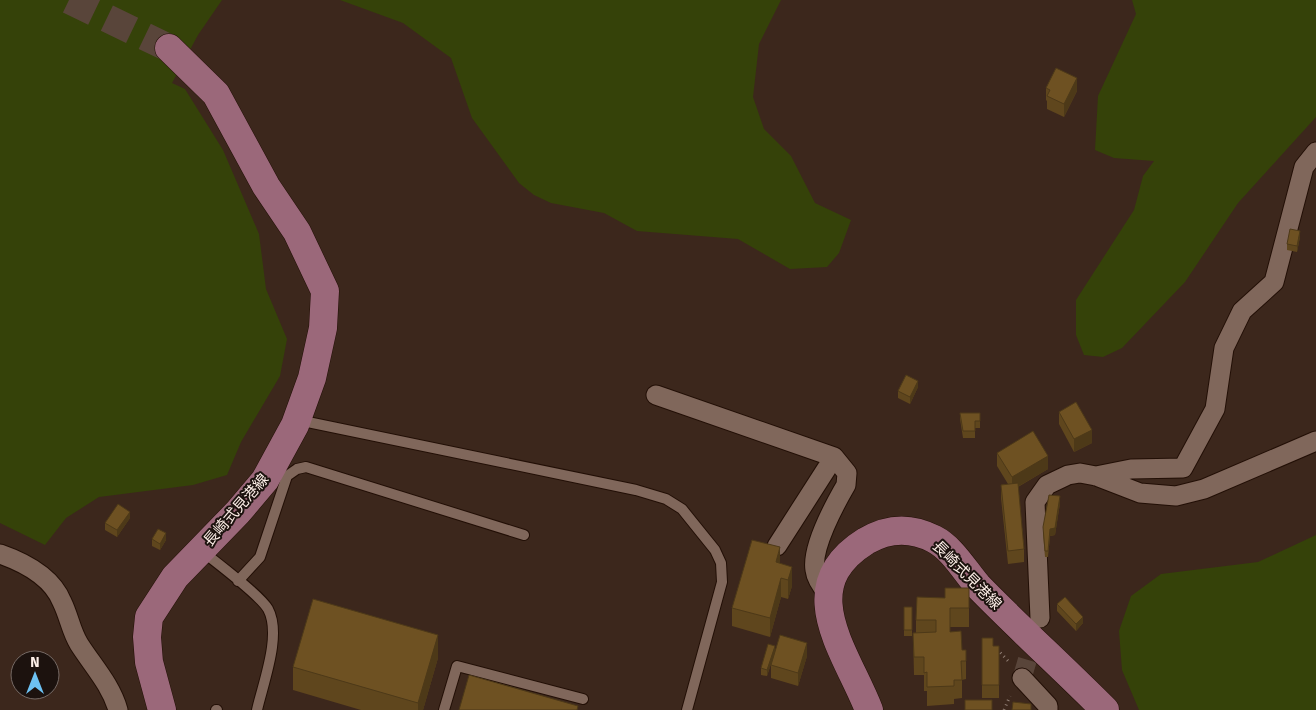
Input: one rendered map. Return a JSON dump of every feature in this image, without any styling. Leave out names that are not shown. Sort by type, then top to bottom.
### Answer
[{"type":"main road","name":"長崎式見港線","points":[[162,710],[149,662],[147,636],[149,617],[175,577],[265,480],[297,419],[312,378],[321,336],[325,291],[297,232],[266,186],[216,94],[169,48]]},
{"type":"main road","name":"長崎式見港線","points":[[869,710],[839,648],[828,611],[828,594],[833,572],[849,552],[874,536],[894,530],[911,530],[936,540],[1020,628],[1105,710]]},
{"type":"street","points":[[1096,476],[1131,469],[1183,468],[1215,409],[1224,348],[1242,311],[1274,282],[1304,167],[1316,152]]},
{"type":"street","points":[[656,395],[834,457],[847,473],[846,484],[817,548],[814,569],[820,584],[828,594]]},
{"type":"street","points":[[1040,618],[1035,502],[1047,485],[1068,474],[1080,473],[1096,476],[1140,493],[1176,496],[1212,485],[1316,441]]},
{"type":"street","points":[[777,546],[834,457]]},
{"type":"street","points":[[0,554],[17,560],[44,577],[62,600],[74,636],[110,689],[118,710]]},
{"type":"street","points":[[1022,678],[1048,706],[1048,710]]},
{"type":"street","points":[[106,710],[110,689]]},
{"type":"lane","points":[[297,419],[636,490],[666,499],[682,509],[715,550],[721,563],[722,582],[687,710]]},
{"type":"lane","points":[[238,581],[260,558],[287,476],[297,469],[306,467],[524,535]]},
{"type":"lane","points":[[202,550],[268,609],[272,625],[272,646],[257,710]]},
{"type":"lane","points":[[444,710],[457,666],[583,699]]},
{"type":"path","points":[[993,646],[1005,656],[1022,678]]},
{"type":"green space","points":[[0,0],[222,0],[198,35],[172,83],[185,89],[223,150],[259,234],[266,289],[287,339],[280,376],[241,442],[227,475],[193,485],[99,497],[66,518],[45,545],[0,523]]},
{"type":"green space","points":[[340,0],[781,0],[759,44],[753,97],[764,129],[791,156],[815,203],[851,220],[839,253],[827,267],[790,269],[738,239],[637,231],[604,213],[551,203],[534,195],[519,183],[472,118],[451,58],[403,23]]},
{"type":"green space","points":[[1132,0],[1316,0],[1316,117],[1238,203],[1185,282],[1122,348],[1103,357],[1084,355],[1076,335],[1076,300],[1134,210],[1143,176],[1154,161],[1114,158],[1095,150],[1098,96],[1136,14]]},
{"type":"green space","points":[[1316,535],[1316,710],[1139,710],[1122,670],[1119,631],[1131,596],[1161,574],[1258,562]]},
{"type":"building","points":[[1056,68],[1077,78],[1064,104],[1047,96],[1050,90],[1046,88]]},
{"type":"building","points":[[1290,229],[1300,231],[1297,246],[1287,244]]},
{"type":"building","points":[[906,375],[918,381],[910,397],[898,391]]},
{"type":"building","points":[[1076,402],[1092,430],[1074,439],[1059,412]]},
{"type":"building","points":[[960,413],[980,413],[980,421],[975,421],[975,431],[963,431]]},
{"type":"building","points":[[1033,431],[1048,456],[1012,477],[997,453]]},
{"type":"building","points":[[1018,483],[1024,549],[1008,551],[1001,485]]},
{"type":"building","points":[[1049,495],[1060,496],[1055,528],[1050,529],[1048,551],[1045,551],[1043,527]]},
{"type":"building","points":[[118,504],[130,512],[117,530],[105,523]]},
{"type":"building","points":[[158,529],[166,533],[160,544],[152,539]]},
{"type":"building","points":[[752,540],[780,547],[776,562],[792,567],[788,580],[781,578],[770,618],[732,608]]},
{"type":"building","points":[[945,588],[969,588],[969,608],[950,608],[950,632],[961,631],[962,650],[966,650],[966,661],[961,661],[962,680],[954,680],[954,686],[927,687],[927,672],[924,673],[924,657],[914,657],[913,633],[936,632],[936,620],[916,620],[917,597],[945,598]]},
{"type":"building","points":[[1065,597],[1083,617],[1076,624],[1057,604]]},
{"type":"building","points":[[313,599],[438,635],[418,703],[293,667]]},
{"type":"building","points":[[904,607],[912,607],[912,630],[904,630]]},
{"type":"building","points":[[780,635],[807,643],[798,673],[771,665]]},
{"type":"building","points":[[982,638],[993,638],[993,646],[999,646],[999,685],[982,685]]},
{"type":"building","points":[[768,644],[775,646],[767,670],[761,668]]},
{"type":"building","points":[[469,675],[578,706],[577,710],[459,710]]},
{"type":"building","points":[[965,700],[992,700],[992,710],[965,710]]},
{"type":"building","points":[[1013,702],[1031,704],[1031,710],[1012,710]]},
{"type":"tunnel","points":[[69,0],[169,48]]},
{"type":"tunnel","points":[[1022,678],[1036,631]]}]
